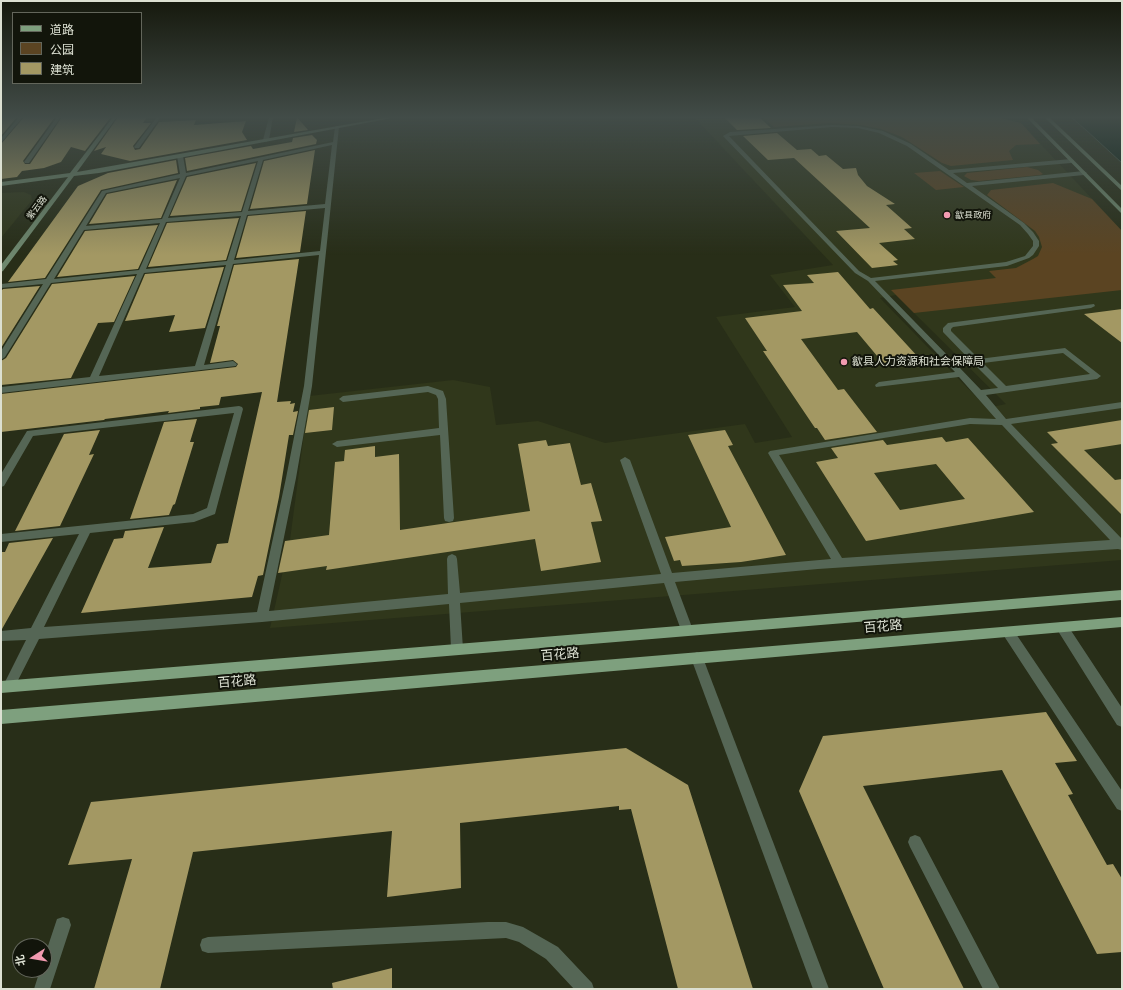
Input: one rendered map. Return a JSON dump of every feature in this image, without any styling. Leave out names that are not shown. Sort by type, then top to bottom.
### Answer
[{"type":"main road","name":"百花路","points":[[5,686],[1122,595]]},
{"type":"main road","name":"百花路","points":[[1,717],[1122,622]]},
{"type":"street","name":"紫云路","points":[[1,270],[82,163]]},
{"type":"street","points":[[1,184],[73,175],[139,163]]},
{"type":"street","points":[[93,380],[183,178],[181,163]]},
{"type":"street","points":[[1,356],[104,192],[241,163]]},
{"type":"street","points":[[199,368],[260,163]]},
{"type":"street","points":[[262,617],[308,386],[333,163]]},
{"type":"street","points":[[752,163],[857,272],[870,280],[953,365],[980,393],[1004,422],[1122,545]]},
{"type":"street","points":[[870,280],[1008,264],[1032,254],[1036,246],[1036,241],[1027,228],[935,163]]},
{"type":"street","points":[[948,172],[1038,163]]},
{"type":"street","points":[[1074,163],[1122,212]]},
{"type":"street","points":[[1095,163],[1122,189]]},
{"type":"street","points":[[966,185],[1084,173]]},
{"type":"street","points":[[82,228],[328,206]]},
{"type":"street","points":[[1,286],[323,254]]},
{"type":"street","points":[[1005,390],[946,332],[947,328],[951,325],[1091,306]]},
{"type":"street","points":[[953,365],[1065,350],[1097,376],[980,393]]},
{"type":"street","points":[[1,390],[233,364]]},
{"type":"street","points":[[879,385],[961,374]]},
{"type":"street","points":[[343,398],[428,389],[433,390],[442,396],[449,518]]},
{"type":"street","points":[[839,562],[773,452],[970,421],[1004,422],[1122,405]]},
{"type":"street","points":[[1,483],[30,433],[240,409],[211,511],[194,518],[1,538]]},
{"type":"street","points":[[337,444],[444,431]]},
{"type":"street","points":[[625,460],[687,630]]},
{"type":"street","points":[[5,686],[35,633],[86,530]]},
{"type":"street","points":[[1,636],[262,617],[839,562],[1122,545]]},
{"type":"street","points":[[452,559],[457,650]]},
{"type":"street","points":[[1062,627],[1122,720]]},
{"type":"street","points":[[1008,632],[1122,804]]},
{"type":"street","points":[[697,658],[821,989]]},
{"type":"street","points":[[915,842],[992,989]]},
{"type":"street","points":[[42,989],[63,925]]},
{"type":"street","points":[[208,945],[506,930],[522,935],[552,954],[586,989]]},
{"type":"shaded area","points":[[737,163],[1059,163],[1122,231],[1122,560],[270,628],[290,540],[309,396],[453,380],[490,387],[496,425],[538,421],[605,443],[745,424],[755,443],[792,437],[716,317],[795,307],[770,275],[833,265]],"holes":[[[896,295],[1006,404],[987,408],[880,298]]]},
{"type":"shaded area","points":[[24,192],[31,195],[32,200],[1,238],[1,193]]},
{"type":"green space","points":[[943,163],[980,163],[951,166]]},
{"type":"green space","points":[[1027,167],[1038,170],[1043,174],[979,181],[971,180],[964,176],[967,173]]},
{"type":"green space","points":[[940,171],[964,187],[936,190],[914,173]]},
{"type":"green space","points":[[1053,183],[1092,199],[1122,231],[1122,290],[914,313],[891,290],[996,278],[989,271],[1016,268],[1038,256],[1042,247],[1039,237],[1035,231],[987,195],[991,190]]},
{"type":"building","points":[[1,163],[58,163],[44,168],[22,171],[17,177],[1,179]]},
{"type":"building","points":[[159,163],[176,163],[178,173],[101,190],[45,278],[8,282],[78,186],[108,173]]},
{"type":"building","points":[[186,163],[224,163],[187,171]]},
{"type":"building","points":[[256,163],[241,211],[170,216],[187,177]]},
{"type":"building","points":[[263,163],[313,163],[307,204],[250,209]]},
{"type":"building","points":[[800,163],[836,163],[843,169],[856,168],[858,175],[867,186],[895,204],[886,205],[912,228],[904,229],[915,239],[879,243],[898,260],[893,261],[898,265],[872,268],[836,231],[870,228]]},
{"type":"building","points":[[177,180],[161,218],[89,224],[107,194]]},
{"type":"building","points":[[306,211],[300,252],[236,258],[248,216]]},
{"type":"building","points":[[239,218],[226,260],[148,267],[167,223]]},
{"type":"building","points":[[158,225],[138,269],[57,277],[85,231]]},
{"type":"building","points":[[299,259],[277,402],[291,401],[290,404],[295,403],[293,412],[298,411],[293,435],[289,435],[279,497],[263,575],[258,576],[252,597],[81,613],[114,539],[123,538],[125,531],[164,527],[148,568],[211,563],[217,544],[228,543],[262,392],[221,397],[219,405],[200,407],[200,409],[168,413],[169,411],[1,432],[1,394],[236,367],[238,364],[233,360],[210,363],[220,326],[217,326],[234,265]]},
{"type":"building","points":[[224,267],[205,328],[169,332],[175,315],[125,321],[145,274]]},
{"type":"building","points":[[838,272],[870,309],[873,308],[919,358],[883,363],[857,332],[801,339],[838,390],[844,389],[877,432],[825,440],[817,428],[815,428],[763,351],[767,351],[745,318],[802,311],[783,285],[814,283],[807,275]]},
{"type":"building","points":[[135,276],[114,322],[98,323],[71,378],[1,385],[1,361],[6,358],[52,284]]},
{"type":"building","points":[[40,286],[1,348],[1,291],[3,289]]},
{"type":"building","points":[[1122,309],[1122,343],[1084,314]]},
{"type":"building","points":[[334,407],[332,430],[305,433],[309,410]]},
{"type":"building","points":[[197,419],[190,442],[194,442],[175,504],[173,505],[169,515],[130,519],[164,422]]},
{"type":"building","points":[[1122,420],[1122,444],[1084,450],[1115,480],[1122,479],[1122,515],[1051,444],[1058,443],[1047,432]]},
{"type":"building","points":[[100,430],[89,455],[94,454],[60,526],[15,531],[64,434]]},
{"type":"building","points":[[725,430],[733,445],[728,446],[786,555],[741,562],[682,566],[680,560],[674,561],[665,537],[731,527],[688,435]]},
{"type":"building","points":[[942,437],[946,442],[968,438],[1034,512],[866,541],[816,462],[838,458],[831,448],[883,440],[887,445]],"holes":[[[936,464],[965,499],[900,510],[874,473]]]},
{"type":"building","points":[[546,440],[548,446],[570,443],[581,485],[591,483],[602,521],[591,522],[601,562],[541,571],[535,539],[326,570],[327,566],[278,573],[285,541],[329,535],[335,462],[344,461],[345,450],[375,446],[375,457],[399,454],[400,530],[530,511],[518,444]]},
{"type":"building","points":[[53,538],[1,629],[1,552],[5,552],[9,543]]},
{"type":"building","points":[[1046,712],[1077,761],[1055,763],[1073,794],[1068,795],[1107,865],[1113,864],[1122,879],[1122,952],[1097,954],[1002,770],[863,786],[964,989],[884,989],[799,791],[823,736]]},
{"type":"building","points":[[626,748],[688,785],[753,989],[678,989],[631,809],[619,810],[619,806],[460,823],[461,888],[387,897],[392,831],[193,852],[160,989],[94,989],[132,859],[68,865],[91,802]]},
{"type":"building","points":[[392,968],[392,989],[333,989],[332,983]]},
{"type":"place","name":"歙县政府","points":[[947,215]]},
{"type":"place","name":"歙县人力资源和社会保障局","points":[[844,362]]}]
